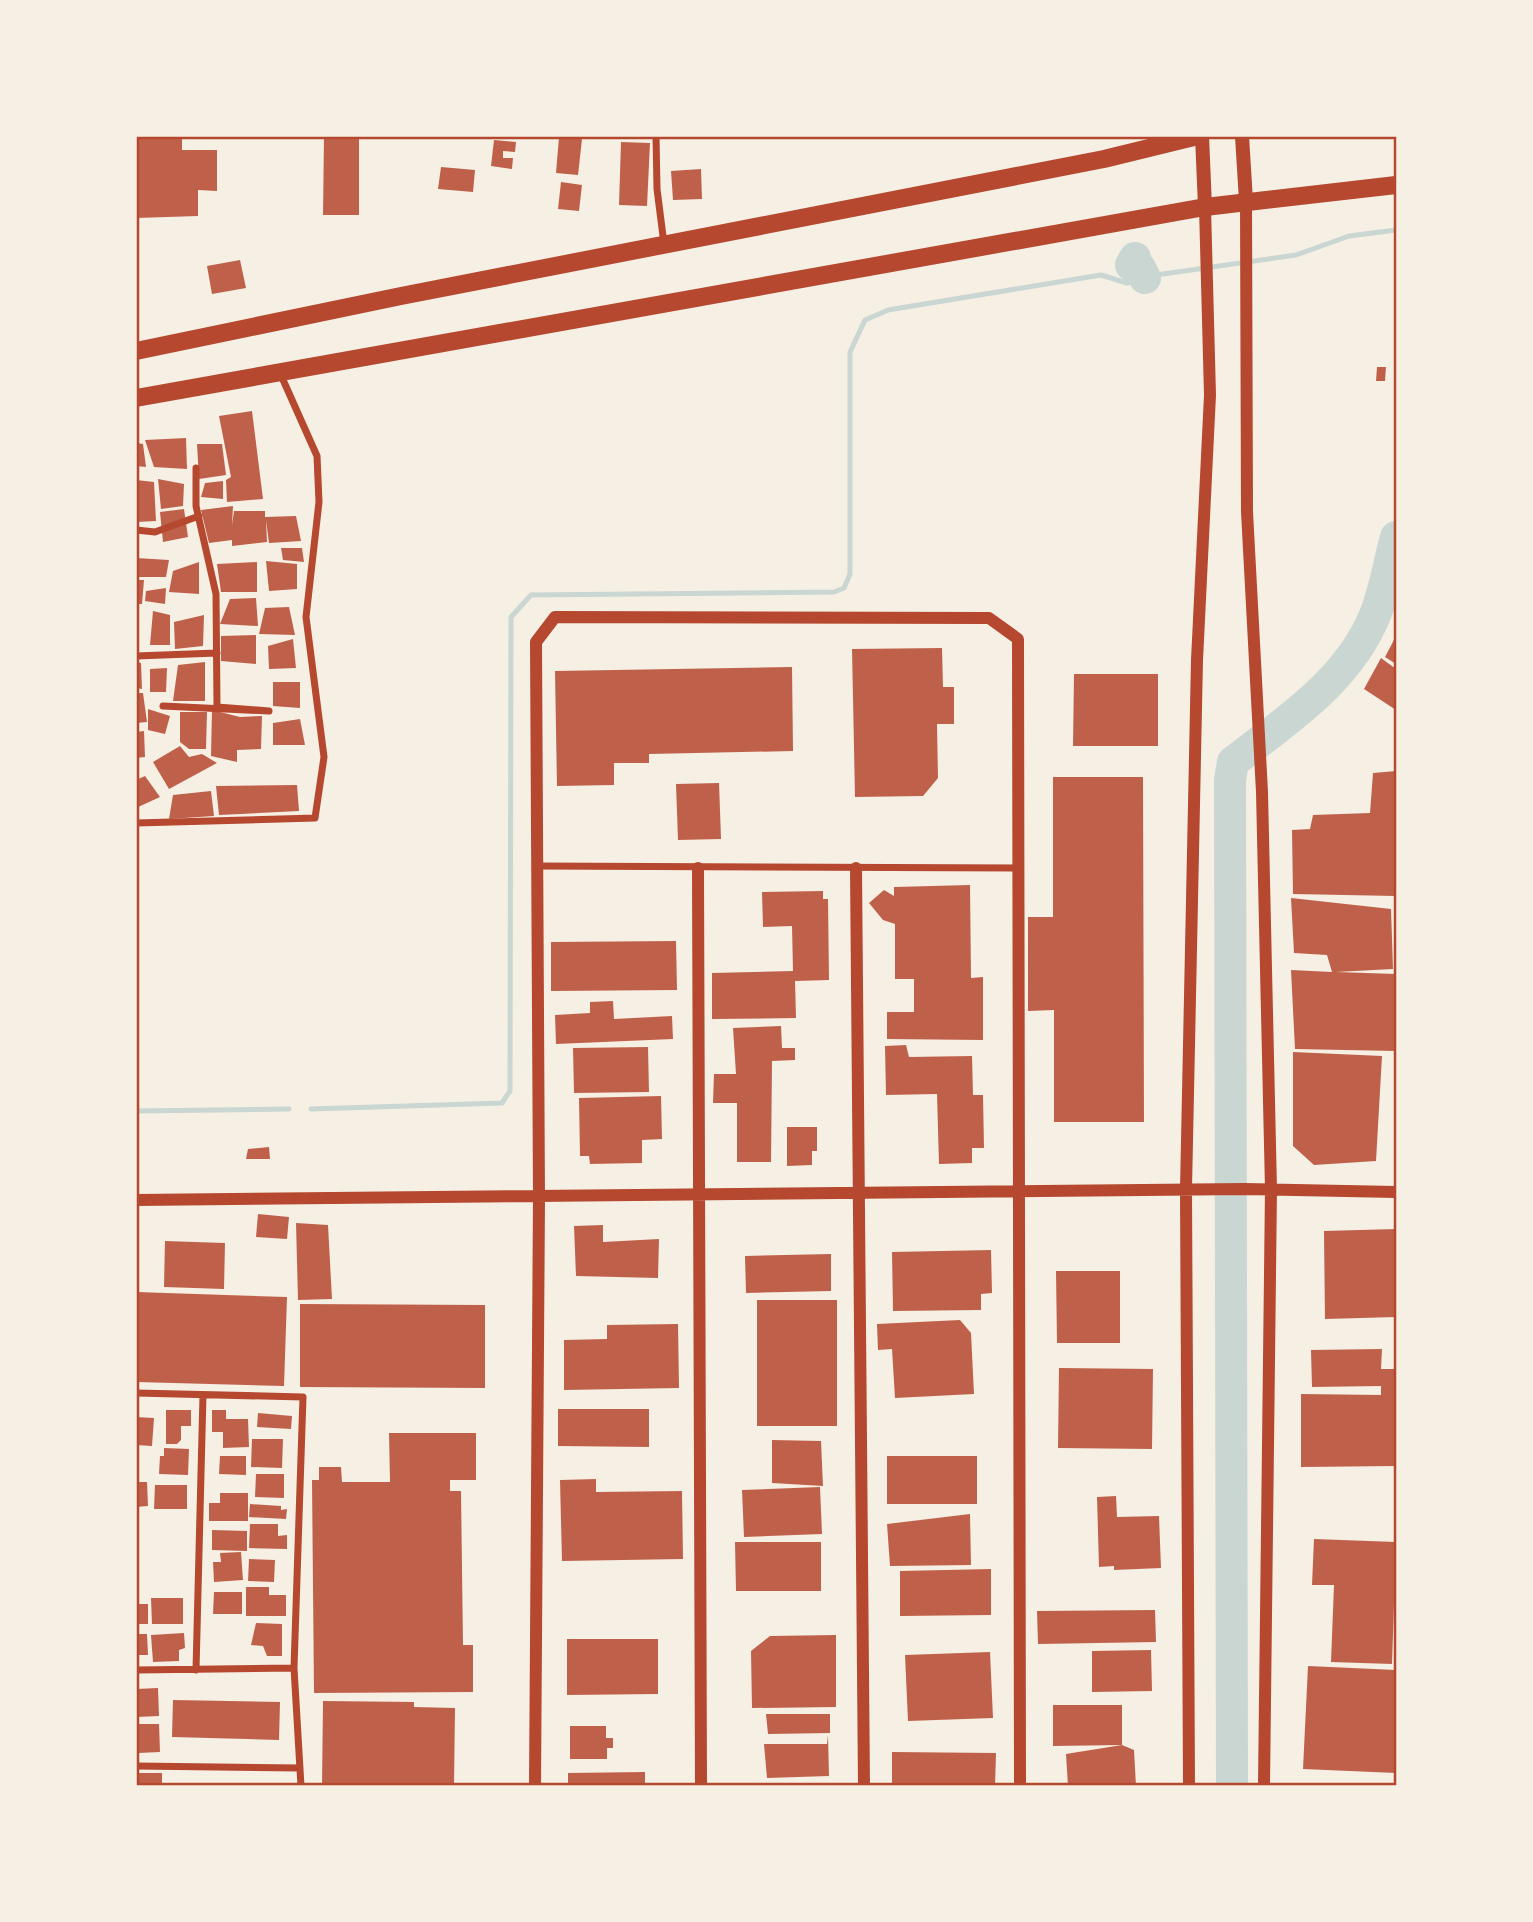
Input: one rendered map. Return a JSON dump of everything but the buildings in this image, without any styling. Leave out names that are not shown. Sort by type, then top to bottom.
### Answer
[{"type":"highway","points":[[136,351],[1104,159],[1200,136]]},
{"type":"highway","points":[[136,398],[1205,207],[1396,185]]},
{"type":"main road","points":[[1200,136],[1205,207]]},
{"type":"main road","points":[[1242,136],[1246,201]]},
{"type":"street","points":[[656,136],[657,189],[664,245]]},
{"type":"street","points":[[1246,201],[1245,392],[1255,688],[1262,792],[1271,1189],[1264,1786]]},
{"type":"street","points":[[1189,1786],[1186,1189],[1197,660],[1210,395],[1205,207]]},
{"type":"street","points":[[136,823],[314,818],[324,757],[306,617],[319,502],[317,456],[279,373]]},
{"type":"street","points":[[163,706],[269,711],[218,707],[216,594],[195,506],[196,468]]},
{"type":"street","points":[[136,530],[155,531],[199,516]]},
{"type":"street","points":[[535,1786],[539,1198],[536,642],[555,617],[989,618],[1018,639],[1020,1786]]},
{"type":"street","points":[[136,656],[216,653]]},
{"type":"street","points":[[536,866],[1018,867]]},
{"type":"street","points":[[698,868],[701,1786]]},
{"type":"street","points":[[856,868],[864,1786]]},
{"type":"street","points":[[136,1200],[539,1198],[1244,1188],[1396,1192]]},
{"type":"street","points":[[136,1393],[303,1397],[294,1668],[301,1786]]},
{"type":"street","points":[[196,1670],[203,1395]]},
{"type":"street","points":[[136,1670],[294,1668]]},
{"type":"street","points":[[136,1766],[300,1768]]},
{"type":"waterway","points":[[311,1109],[502,1103],[510,1091],[511,617],[531,595],[834,592],[844,588],[850,574],[850,352],[865,320],[888,310],[1101,275],[1127,283],[1156,275],[1296,255],[1349,236],[1396,230]]},
{"type":"waterway","points":[[1135,258],[1131,265],[1140,268],[1145,278]]},
{"type":"waterway","points":[[1232,1786],[1230,780],[1233,762],[1314,698],[1349,660],[1375,615],[1396,537]]},
{"type":"waterway","points":[[136,1111],[289,1109]]}]
